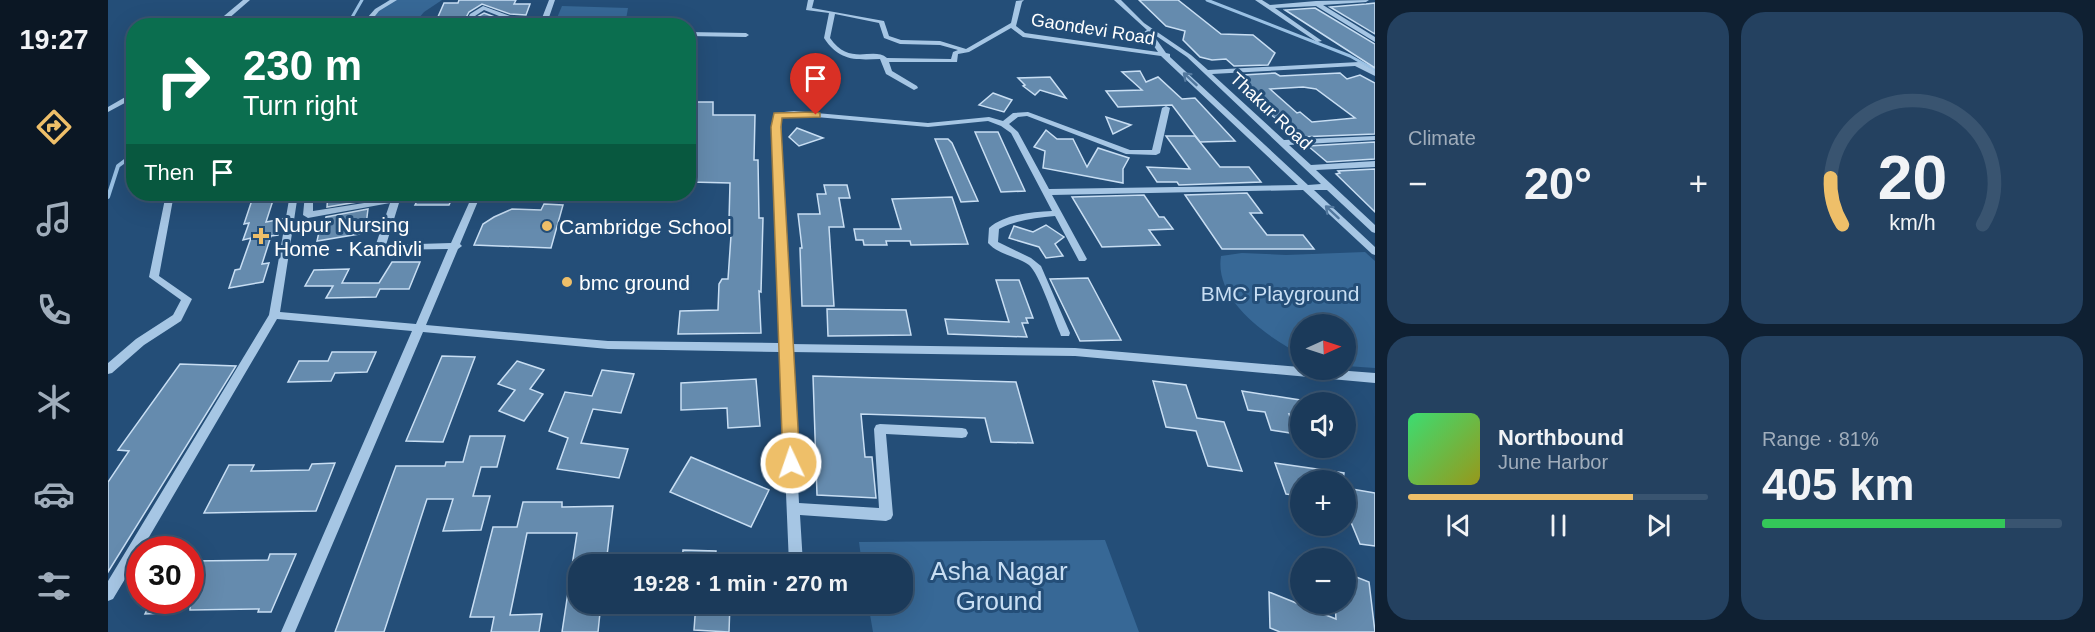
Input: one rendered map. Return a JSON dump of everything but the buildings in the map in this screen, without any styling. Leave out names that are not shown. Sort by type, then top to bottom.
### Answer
[{"type":"street","points":[[225,18],[247,0]]},
{"type":"street","points":[[370,18],[377,10],[394,0]]},
{"type":"street","points":[[545,18],[552,0]]},
{"type":"street","points":[[811,0],[808,9],[882,22],[886,37],[900,42],[940,43],[966,51]]},
{"type":"street","name":"Gaondevi Road","points":[[1021,0],[1018,1],[1013,24],[1023,35],[1164,55],[1189,56]]},
{"type":"street","name":"Thakur Road","points":[[1117,0],[1142,24],[1189,56],[1374,229]]},
{"type":"street","points":[[1258,0],[1319,41]]},
{"type":"street","points":[[1269,7],[1366,0]]},
{"type":"street","points":[[1314,2],[1375,40]]},
{"type":"street","points":[[471,18],[483,8],[508,18]]},
{"type":"street","points":[[832,12],[827,38],[839,53],[847,57],[884,57],[889,72],[914,88]]},
{"type":"street","points":[[884,60],[955,61],[955,53],[966,51],[1013,24]]},
{"type":"street","name":"Thakur Road","points":[[1142,24],[1164,55],[1375,252]]},
{"type":"street","points":[[696,34],[746,35]]},
{"type":"street","points":[[1205,72],[1356,64],[1375,74]]},
{"type":"street","points":[[108,110],[126,99]]},
{"type":"street","points":[[1004,124],[1016,115],[1028,114],[1130,152],[1144,155],[1156,153],[1166,108]]},
{"type":"street","points":[[796,554],[785,347],[777,115],[794,113],[928,125],[990,119],[1004,124],[1014,132],[1082,259]]},
{"type":"street","points":[[1282,143],[1375,138]]},
{"type":"street","points":[[1309,168],[1375,164]]},
{"type":"street","points":[[1047,192],[1329,187]]},
{"type":"street","points":[[108,370],[141,342],[177,318],[187,299],[154,277],[169,201]]},
{"type":"street","points":[[108,594],[274,315],[293,201]]},
{"type":"street","points":[[309,201],[308,215],[387,201]]},
{"type":"street","points":[[394,201],[395,203],[381,243],[383,248],[457,246]]},
{"type":"street","points":[[288,632],[418,328],[457,246],[474,201]]},
{"type":"street","points":[[1058,213],[1016,218],[1004,222],[994,228],[993,243],[1002,250],[1031,261],[1038,268],[1065,333]]},
{"type":"street","name":"Thakur Road","points":[[1349,228],[1374,229]]},
{"type":"street","points":[[274,315],[608,345],[1075,352],[1375,378]]},
{"type":"street","points":[[794,509],[886,515],[880,429],[962,434]]},
{"type":"green space","points":[[389,0],[442,0],[419,18],[369,18]]},
{"type":"green space","points":[[562,6],[628,8],[626,18],[557,18]]},
{"type":"green space","name":"BMC Playground","points":[[1365,252],[1375,261],[1375,368],[1356,367],[1356,314],[1290,314],[1290,348],[1258,327],[1234,302],[1221,272],[1221,256],[1242,253],[1286,255]]},
{"type":"green space","name":"Asha Nagar Ground","points":[[1105,540],[1139,632],[873,632],[870,614],[913,614],[913,554],[861,554],[859,542]]},
{"type":"waterway","points":[[352,18],[362,0]]},
{"type":"waterway","points":[[1207,0],[1350,56],[1375,70]]},
{"type":"waterway","points":[[108,197],[118,166],[126,160]]},
{"type":"place","name":"Cambridge School","points":[[547,226]]},
{"type":"place","name":"Nupur Nursing Home - Kandivli","points":[[261,236]]},
{"type":"place","name":"bmc ground","points":[[567,282]]},
{"type":"route","points":[[791,463],[776,127],[777,115],[784,113],[816,115]]}]
